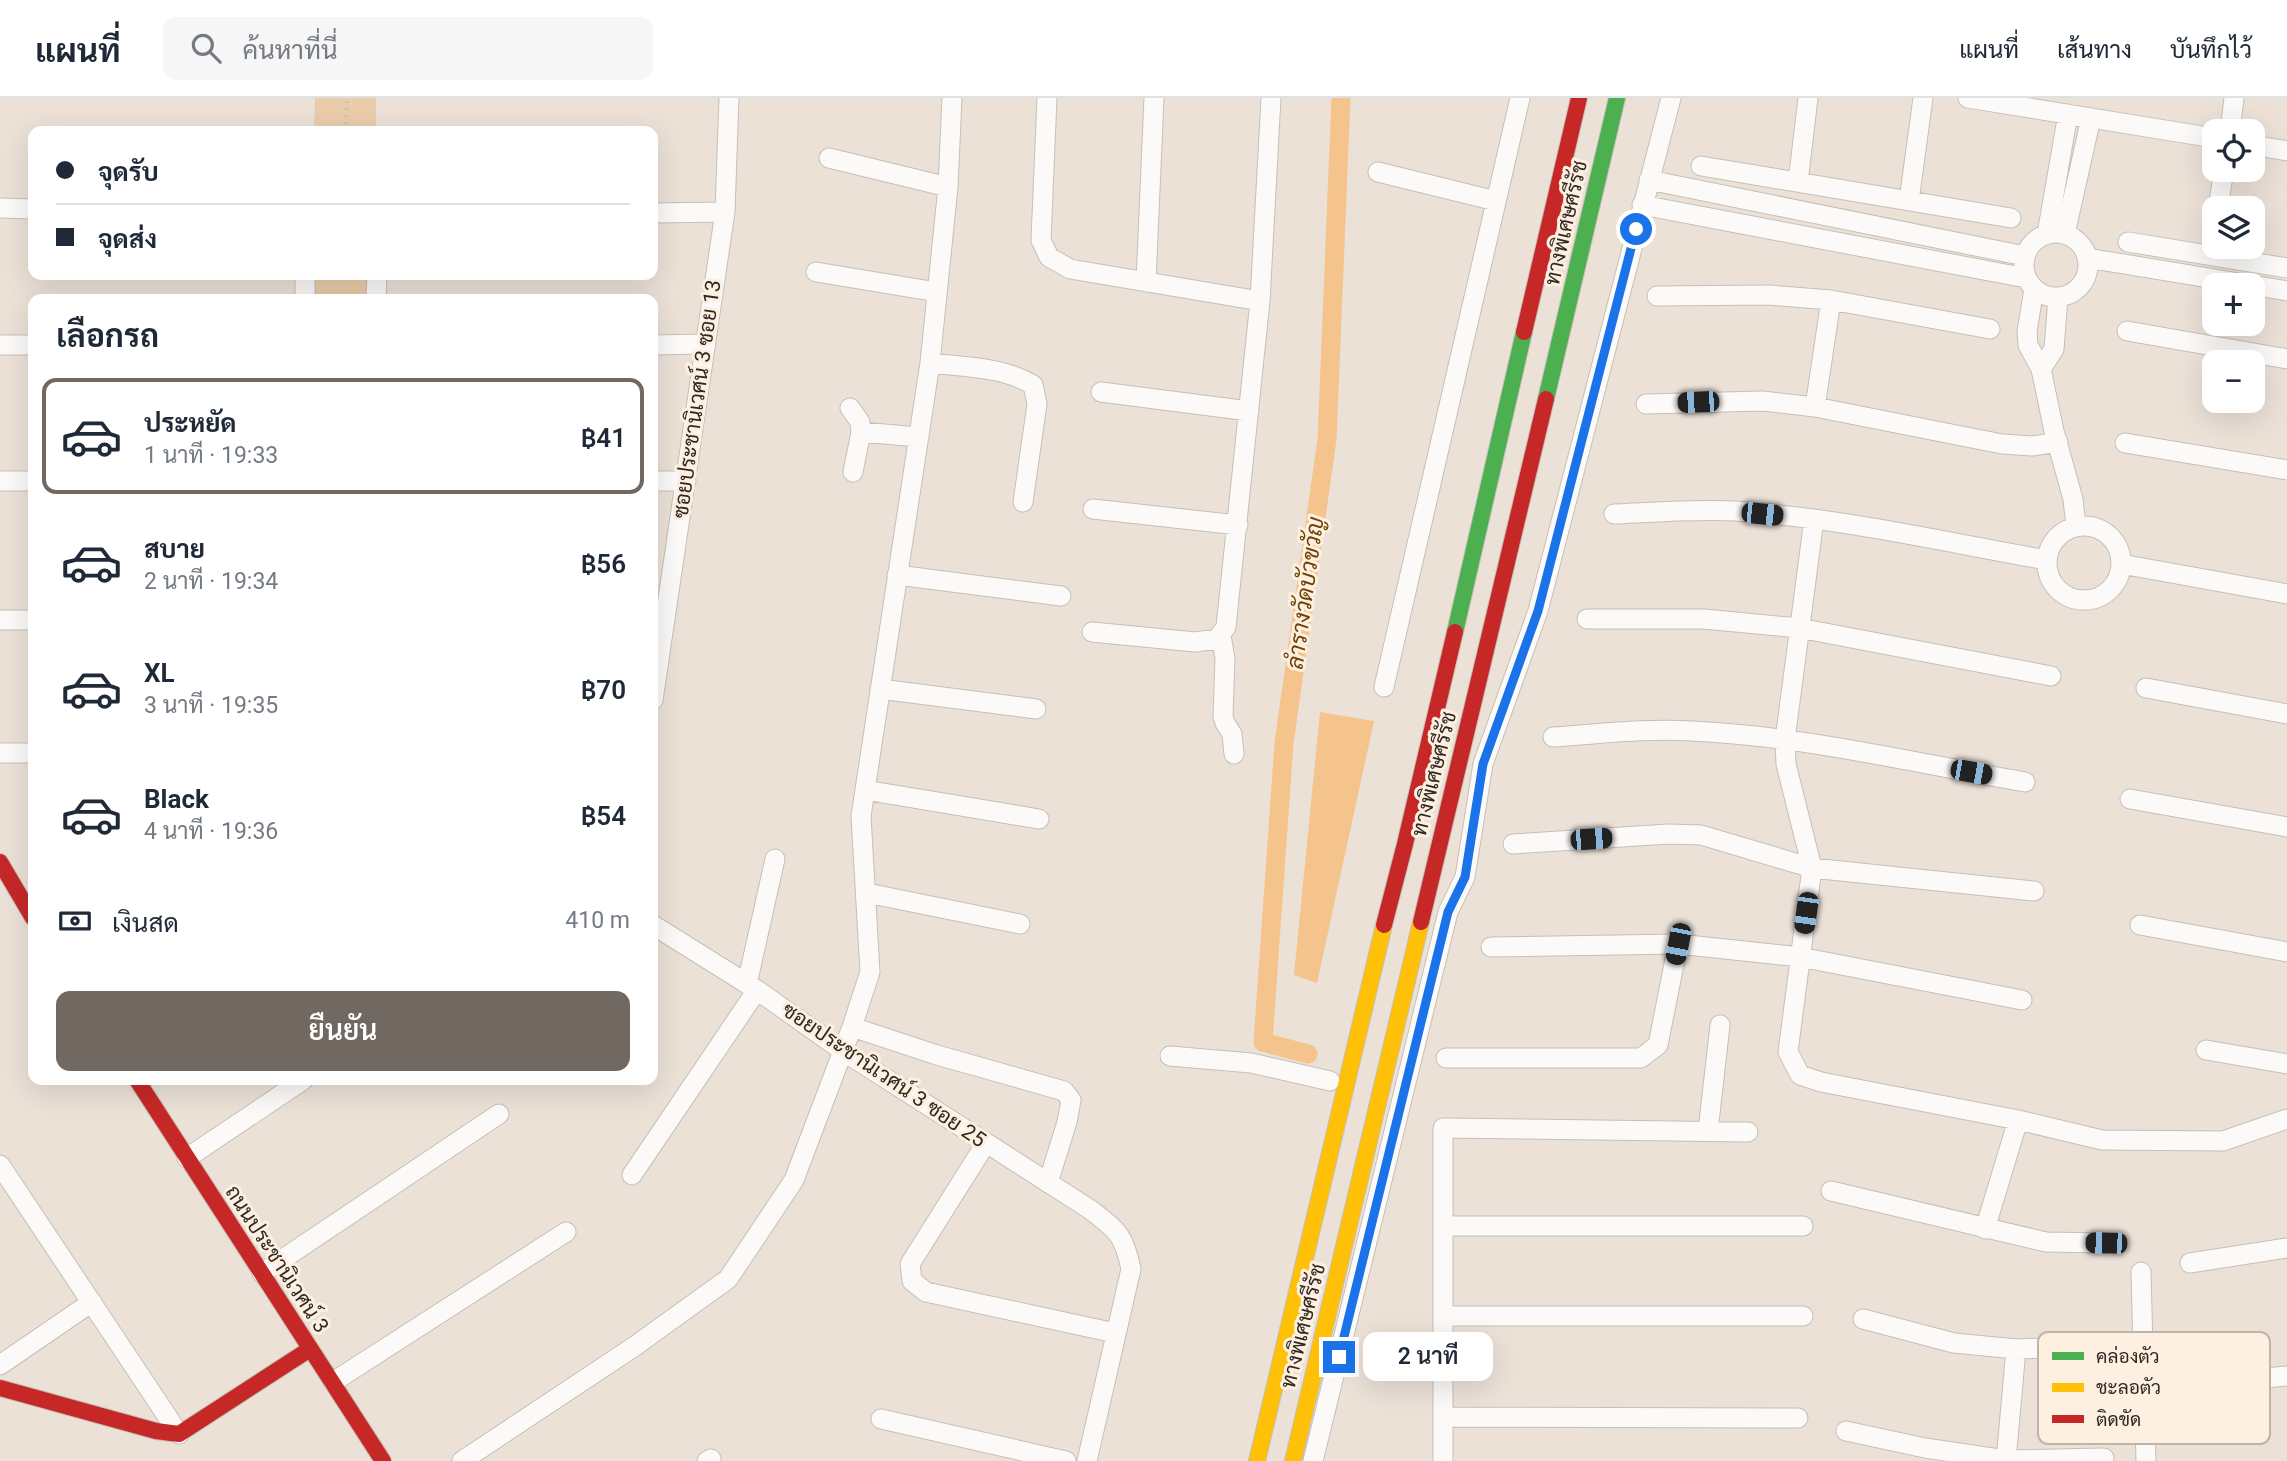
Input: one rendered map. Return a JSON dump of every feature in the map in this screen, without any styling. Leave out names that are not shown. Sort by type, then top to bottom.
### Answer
[{"type":"main road","name":"ทางพิเศษศรีรัช","points":[[1257,1461],[1477,540],[1579,98]]},
{"type":"main road","name":"ทางพิเศษศรีรัช","points":[[1293,1461],[1617,98]]},
{"type":"main road","points":[[0,862],[28,910]]},
{"type":"main road","name":"ถนนประชานิเวศน์ 3","points":[[139,1085],[383,1461]]},
{"type":"main road","points":[[0,1388],[156,1431],[179,1434],[310,1349]]},
{"type":"street","name":"ซอยประชานิเวศน์ 3 ซอย 13","points":[[658,623],[686,481],[725,212],[729,98]]},
{"type":"street","points":[[462,1461],[635,1346],[728,1279],[794,1180],[852,1027],[870,972],[862,833],[864,790],[930,363],[948,187],[952,98]]},
{"type":"street","points":[[1046,98],[1041,240],[1049,257],[1070,269],[1259,302]]},
{"type":"street","points":[[1146,282],[1154,98]]},
{"type":"street","points":[[1092,632],[1195,642],[1217,639],[1226,627],[1259,302],[1271,98]]},
{"type":"street","points":[[1384,687],[1520,98]]},
{"type":"street","points":[[1313,1461],[1448,912],[1465,877],[1483,764],[1538,611],[1671,98]]},
{"type":"street","points":[[1798,182],[1808,98]]},
{"type":"street","points":[[1909,201],[1923,98]]},
{"type":"street","points":[[1968,98],[2202,136]]},
{"type":"street","points":[[2232,119],[2235,98]]},
{"type":"street","points":[[2056,234],[2067,114]]},
{"type":"street","points":[[2056,234],[2091,118]]},
{"type":"street","points":[[2265,147],[2287,151]]},
{"type":"street","points":[[829,158],[948,187]]},
{"type":"street","points":[[1701,166],[2011,218]]},
{"type":"street","points":[[1378,172],[1496,201]]},
{"type":"street","points":[[1649,180],[2025,256]]},
{"type":"street","points":[[1642,205],[2030,284],[2045,296],[2058,298],[2069,295],[2085,280],[2087,258],[2075,239],[2056,234],[2037,239],[2029,247],[2023,268],[2030,284],[2028,345],[2041,369],[2073,499],[2076,527]]},
{"type":"street","points":[[0,208],[28,209]]},
{"type":"street","points":[[658,213],[725,212]]},
{"type":"street","points":[[2127,242],[2202,246]]},
{"type":"street","points":[[2087,258],[2202,277]]},
{"type":"street","points":[[2255,259],[2287,268]]},
{"type":"street","points":[[816,272],[937,292]]},
{"type":"street","points":[[2265,287],[2287,291]]},
{"type":"street","points":[[1657,296],[1769,295],[1831,300],[1990,329]]},
{"type":"street","points":[[2041,369],[2053,349],[2058,298]]},
{"type":"street","points":[[1815,407],[1831,300]]},
{"type":"street","points":[[2127,331],[2287,359]]},
{"type":"street","points":[[658,345],[706,344]]},
{"type":"street","points":[[0,345],[28,345]]},
{"type":"street","points":[[930,363],[1005,373],[1033,385],[1037,404],[1023,502]]},
{"type":"street","points":[[1101,392],[1249,411]]},
{"type":"street","points":[[1646,404],[1763,401],[1815,407],[2002,444],[2032,446],[2058,442]]},
{"type":"street","points":[[850,408],[860,422],[861,432],[853,472]]},
{"type":"street","points":[[861,432],[919,437]]},
{"type":"street","points":[[2125,443],[2287,470]]},
{"type":"street","points":[[0,481],[28,481]]},
{"type":"street","points":[[658,481],[686,481]]},
{"type":"street","points":[[1093,509],[1238,525]]},
{"type":"street","points":[[1614,514],[1735,511],[1814,519],[2047,560]]},
{"type":"street","points":[[1814,519],[1785,740],[1786,764],[1812,868],[1788,1052],[1800,1075],[1821,1082],[2018,1120],[2102,1140],[2223,1141],[2287,1119]]},
{"type":"street","points":[[2092,526],[2106,533],[2117,544],[2121,564],[2112,588],[2099,597],[2084,600],[2069,597],[2057,588],[2049,575],[2047,560],[2051,545],[2062,533],[2076,527],[2092,526]]},
{"type":"street","points":[[2121,564],[2287,594]]},
{"type":"street","points":[[897,575],[1061,596]]},
{"type":"street","points":[[1587,620],[1704,618],[1799,628],[2051,677]]},
{"type":"street","points":[[0,620],[28,620]]},
{"type":"street","points":[[1222,635],[1225,659],[1223,716],[1224,723],[1232,734],[1234,754]]},
{"type":"street","points":[[2146,688],[2287,714]]},
{"type":"street","points":[[880,689],[1036,709]]},
{"type":"street","points":[[1553,737],[1670,730],[1785,740],[2025,782]]},
{"type":"street","points":[[0,753],[28,752]]},
{"type":"street","points":[[864,790],[1039,819]]},
{"type":"street","points":[[2130,799],[2287,827]]},
{"type":"street","points":[[1513,844],[1669,834],[1701,835],[1812,868],[2034,891]]},
{"type":"street","points":[[632,1175],[752,987],[775,859]]},
{"type":"street","points":[[867,893],[1020,924]]},
{"type":"street","points":[[2140,925],[2287,952]]},
{"type":"street","name":"ซอยประชานิเวศน์ 3 ซอย 25","points":[[658,928],[752,987],[843,1051],[1091,1210],[1113,1227],[1126,1245],[1131,1269],[1115,1333]]},
{"type":"street","points":[[1446,1058],[1641,1058],[1658,1045],[1678,944]]},
{"type":"street","points":[[1491,947],[1678,944],[1800,957],[2022,1000]]},
{"type":"street","points":[[1709,1131],[1720,1025]]},
{"type":"street","points":[[852,1027],[1064,1091],[1071,1100],[1070,1112],[1048,1183]]},
{"type":"street","points":[[2206,1050],[2287,1064]]},
{"type":"street","points":[[1170,1056],[1251,1063],[1331,1082]]},
{"type":"street","points":[[187,1158],[296,1085]]},
{"type":"street","points":[[262,1273],[499,1114]]},
{"type":"street","points":[[1985,1229],[2018,1120]]},
{"type":"street","points":[[1443,1461],[1443,1128],[1748,1132]]},
{"type":"street","points":[[986,1143],[910,1264],[912,1281],[926,1292],[1115,1333],[1087,1461]]},
{"type":"street","points":[[0,1165],[8,1194],[92,1302],[179,1434]]},
{"type":"street","points":[[1832,1191],[2046,1242],[2106,1243]]},
{"type":"street","points":[[1443,1226],[1803,1226]]},
{"type":"street","points":[[333,1382],[566,1232]]},
{"type":"street","points":[[2190,1264],[2287,1248]]},
{"type":"street","points":[[2141,1272],[2143,1332]]},
{"type":"street","points":[[0,1365],[92,1302]]},
{"type":"street","points":[[1443,1316],[1804,1316]]},
{"type":"street","points":[[1863,1319],[1954,1343],[2016,1349],[2038,1348]]},
{"type":"street","points":[[2006,1460],[2016,1349]]},
{"type":"street","points":[[1443,1417],[1798,1418]]},
{"type":"street","points":[[881,1419],[1066,1461]]},
{"type":"street","points":[[1846,1431],[1925,1448],[2006,1460],[2104,1458]]},
{"type":"path","points":[[346,98],[346,126]]},
{"type":"shaded area","points":[[315,98],[376,98],[376,126],[314,126]]},
{"type":"shaded area","points":[[308,280],[375,280],[375,294],[308,294]]},
{"type":"shaded area","points":[[1320,712],[1374,721],[1317,983],[1294,975]]},
{"type":"waterway","name":"ลำรางวัดบัวขวัญ","points":[[1308,1054],[1263,1042],[1284,743],[1327,439],[1341,98]]},
{"type":"traffic: fast","points":[[1546,399],[1617,98]]},
{"type":"traffic: fast","points":[[1455,632],[1524,332]]},
{"type":"traffic: slow","points":[[1293,1461],[1421,922]]},
{"type":"traffic: slow","points":[[1257,1461],[1384,925]]},
{"type":"traffic: jam","points":[[1524,332],[1579,98]]},
{"type":"traffic: jam","points":[[1421,922],[1546,399]]},
{"type":"traffic: jam","points":[[1384,925],[1455,632]]},
{"type":"traffic: jam","points":[[0,862],[28,910]]},
{"type":"traffic: jam","points":[[140,1085],[383,1461]]},
{"type":"traffic: jam","points":[[0,1388],[156,1431],[179,1434],[310,1349]]},
{"type":"route","points":[[1339,1357],[1448,912],[1465,877],[1483,764],[1538,611],[1636,229]]}]
